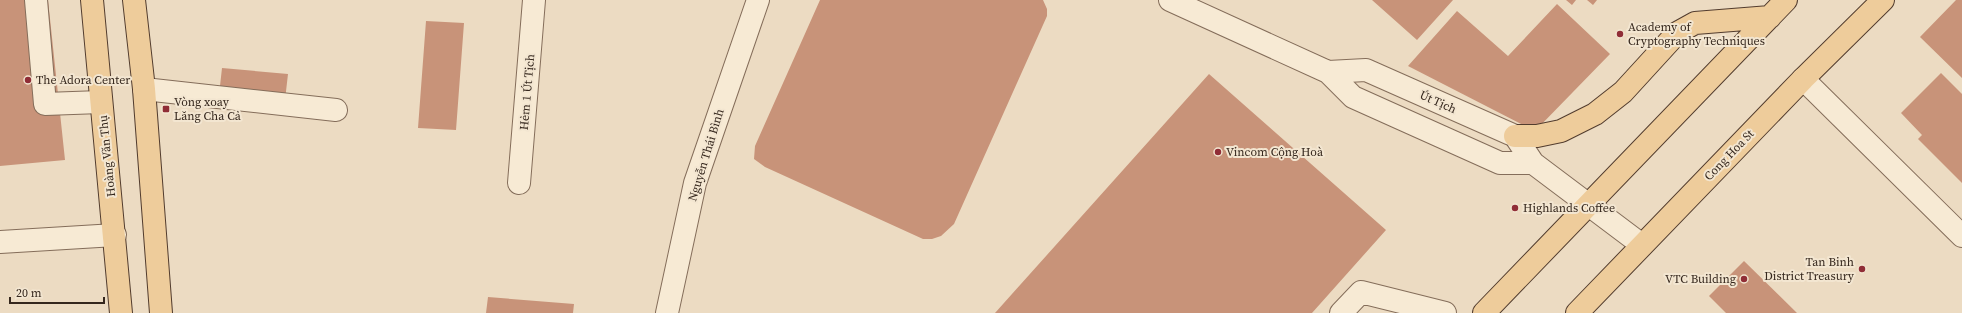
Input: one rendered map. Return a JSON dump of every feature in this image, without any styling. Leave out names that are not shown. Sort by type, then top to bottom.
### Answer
[{"type":"main road","name":"Hoàng Văn Thụ","points":[[92,0],[115,235],[121,313]]},
{"type":"main road","points":[[134,0],[144,89],[161,313]]},
{"type":"main road","points":[[1484,313],[1786,0]]},
{"type":"main road","name":"Cong Hoa St","points":[[1577,313],[1803,79],[1883,0]]},
{"type":"main road","points":[[1515,136],[1537,136],[1561,131],[1595,114],[1623,92],[1677,33],[1695,23],[1770,17]]},
{"type":"street","points":[[36,0],[45,104],[101,102]]},
{"type":"street","name":"Hẻm 1 Út Tịch","points":[[519,183],[534,0]]},
{"type":"street","name":"Nguyễn Thái Bình","points":[[667,313],[695,183],[758,0]]},
{"type":"street","name":"Út Tịch","points":[[1170,0],[1328,72],[1353,97],[1486,157],[1500,163],[1533,163]]},
{"type":"street","name":"Út Tịch","points":[[1328,72],[1366,70],[1515,136]]},
{"type":"street","points":[[1803,79],[1962,236]]},
{"type":"street","points":[[144,89],[336,110]]},
{"type":"street","points":[[1515,136],[1533,163],[1642,245]]},
{"type":"street","points":[[0,242],[115,235]]},
{"type":"street","points":[[1341,313],[1361,292],[1445,313]]},
{"type":"building","name":"The Adora Center","points":[[0,0],[48,0],[65,160],[0,166]]},
{"type":"building","points":[[820,0],[1043,0],[1047,9],[1047,16],[954,224],[941,236],[932,239],[923,239],[765,167],[754,159],[755,146]]},
{"type":"building","points":[[1372,0],[1453,0],[1417,40]]},
{"type":"building","points":[[1566,0],[1576,0],[1572,5]]},
{"type":"building","points":[[1587,0],[1597,0],[1593,5]]},
{"type":"building","points":[[1956,0],[1962,0],[1962,78],[1920,37]]},
{"type":"building","points":[[1557,4],[1610,54],[1535,131],[1408,66],[1457,11],[1508,56]]},
{"type":"building","points":[[426,21],[464,23],[456,130],[418,128]]},
{"type":"building","points":[[222,68],[288,74],[285,100],[219,95]]},
{"type":"building","points":[[1941,73],[1962,94],[1962,183],[1918,139],[1922,135],[1901,113]]},
{"type":"building","name":"Vincom Cộng Hoà","points":[[1209,74],[1386,230],[1312,313],[995,313]]},
{"type":"building","name":"VTC Building","points":[[1744,261],[1797,313],[1726,313],[1709,296]]},
{"type":"building","points":[[488,297],[574,304],[573,313],[486,313]]},
{"type":"place","name":"Academy of Cryptography Techniques","points":[[1620,34]]},
{"type":"place","name":"The Adora Center","points":[[28,80]]},
{"type":"place","name":"Vòng xoay Lăng Cha Cả","points":[[166,109]]},
{"type":"place","name":"Vincom Cộng Hoà","points":[[1218,152]]},
{"type":"place","name":"Highlands Coffee","points":[[1515,208]]},
{"type":"place","name":"Tan Binh District Treasury","points":[[1862,269]]},
{"type":"place","name":"VTC Building","points":[[1744,279]]}]
